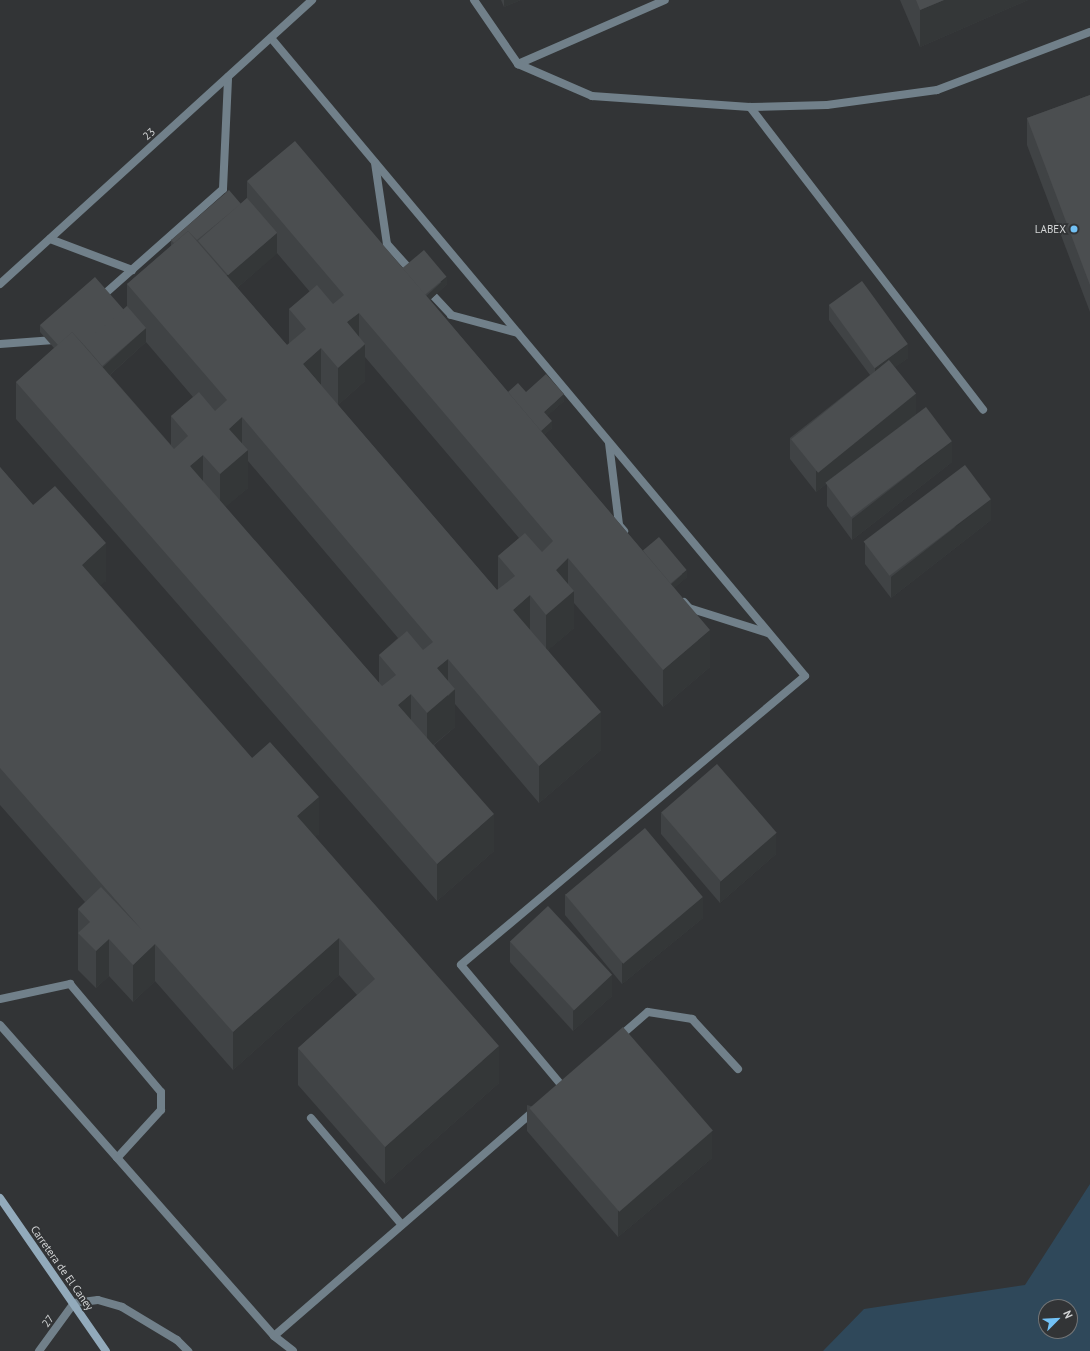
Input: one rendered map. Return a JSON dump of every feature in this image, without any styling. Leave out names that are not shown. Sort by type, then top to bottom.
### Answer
[{"type":"main road","name":"Carretera de El Caney","points":[[0,1198],[106,1351]]},
{"type":"street","name":"23","points":[[0,284],[312,0]]},
{"type":"street","points":[[474,0],[518,64],[592,96],[750,107],[827,105],[937,90],[1090,32]]},
{"type":"street","points":[[518,64],[665,0]]},
{"type":"street","points":[[271,38],[804,676],[461,965],[562,1086]]},
{"type":"street","points":[[93,305],[223,189],[228,77]]},
{"type":"street","points":[[750,107],[983,410]]},
{"type":"street","points":[[374,162],[387,244],[451,315],[518,333]]},
{"type":"street","points":[[50,239],[132,270]]},
{"type":"street","points":[[0,344],[54,340],[65,330]]},
{"type":"street","points":[[609,442],[619,525],[629,537]]},
{"type":"street","points":[[679,596],[689,608],[768,633]]},
{"type":"street","points":[[0,999],[70,984],[161,1092],[161,1110],[117,1158]]},
{"type":"street","points":[[614,1041],[648,1012],[692,1019],[738,1069]]},
{"type":"street","points":[[0,1025],[274,1336],[293,1351]]},
{"type":"street","points":[[274,1336],[544,1101]]},
{"type":"street","points":[[311,1118],[402,1225]]},
{"type":"street","points":[[74,1303],[98,1300],[122,1306],[177,1340],[188,1351]]},
{"type":"street","name":"27","points":[[39,1351],[74,1303]]},
{"type":"shaded area","points":[[1090,1184],[1090,1351],[823,1351],[864,1309],[1025,1285]]},
{"type":"building","points":[[916,0],[944,0],[920,10]]},
{"type":"building","name":"LABEX","points":[[1090,95],[1090,285],[1027,118]]},
{"type":"building","points":[[295,141],[710,630],[663,670],[568,558],[556,570],[574,591],[546,615],[530,595],[513,610],[601,712],[539,766],[448,659],[437,668],[455,689],[427,713],[411,694],[398,705],[494,814],[437,864],[16,382],[72,332],[174,449],[188,436],[171,416],[199,392],[215,411],[227,400],[127,284],[188,231],[287,345],[306,329],[289,309],[317,285],[333,304],[344,295],[247,181]],"holes":[[[359,313],[553,541],[542,552],[525,533],[498,556],[515,576],[497,590],[303,364],[321,348],[338,368],[365,344],[347,322]],[[242,417],[433,642],[423,650],[407,631],[379,655],[396,675],[382,686],[190,466],[203,455],[220,474],[248,450],[229,429]]]},
{"type":"building","points":[[229,190],[241,204],[197,240],[188,231],[174,243],[171,240]]},
{"type":"building","points":[[247,198],[277,233],[228,275],[198,241]]},
{"type":"building","points":[[424,250],[446,277],[425,295],[403,268]]},
{"type":"building","points":[[95,277],[124,310],[84,345],[72,332],[58,345],[40,325]]},
{"type":"building","points":[[862,281],[908,344],[875,368],[829,305]]},
{"type":"building","points":[[127,306],[146,328],[102,366],[83,344]]},
{"type":"building","points":[[889,360],[916,393],[818,473],[791,439]]},
{"type":"building","points":[[546,374],[564,394],[544,412],[552,421],[541,431],[508,392],[518,383],[526,392]]},
{"type":"building","points":[[926,407],[952,441],[851,517],[825,483]]},
{"type":"building","points":[[965,465],[991,499],[889,576],[864,541]]},
{"type":"building","points":[[0,467],[33,505],[55,486],[106,543],[82,565],[252,758],[270,742],[319,797],[297,816],[499,1046],[385,1147],[298,1048],[375,979],[339,938],[233,1032],[155,944],[133,965],[109,939],[96,951],[78,933],[90,922],[78,909],[101,887],[142,930],[0,768]]},
{"type":"building","points":[[659,537],[687,570],[671,583],[643,550]]},
{"type":"building","points":[[717,764],[777,833],[721,881],[661,813]]},
{"type":"building","points":[[645,828],[703,897],[623,964],[565,895]]},
{"type":"building","points":[[548,906],[612,975],[574,1010],[510,941]]},
{"type":"building","points":[[623,1027],[713,1130],[619,1212],[529,1108]]},
{"type":"place","name":"LABEX","points":[[1074,229]]}]
